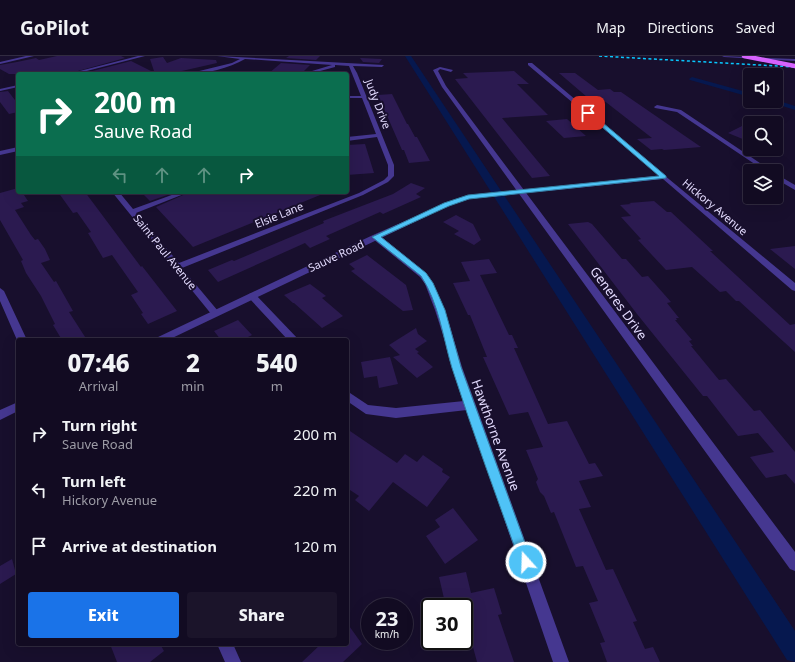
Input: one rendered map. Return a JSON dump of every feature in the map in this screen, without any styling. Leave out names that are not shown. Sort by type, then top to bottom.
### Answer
[{"type":"main road","points":[[744,56],[795,64]]},
{"type":"main road","points":[[758,56],[795,64]]},
{"type":"street","points":[[0,63],[32,56]]},
{"type":"street","points":[[78,72],[143,56]]},
{"type":"street","points":[[219,56],[350,64]]},
{"type":"street","points":[[724,56],[795,60]]},
{"type":"street","points":[[198,72],[233,64],[244,58]]},
{"type":"street","points":[[312,72],[342,64]]},
{"type":"street","name":"Judy Drive","points":[[382,66],[350,64],[391,165],[391,176],[387,180]]},
{"type":"street","name":"Hickory Avenue","points":[[530,64],[795,288]]},
{"type":"street","name":"Generes Drive","points":[[451,71],[440,68],[435,70],[444,86],[795,564]]},
{"type":"street","points":[[0,90],[16,86]]},
{"type":"street","points":[[349,97],[364,97]]},
{"type":"street","points":[[657,107],[674,109],[758,164]]},
{"type":"street","points":[[349,139],[379,134]]},
{"type":"street","points":[[0,154],[16,150]]},
{"type":"street","name":"Sauve Road","points":[[163,338],[376,237],[446,205],[468,197],[484,194],[664,177]]},
{"type":"street","name":"Elsie Lane","points":[[177,267],[361,194],[387,180]]},
{"type":"street","points":[[783,180],[795,188]]},
{"type":"street","name":"Saint Paul Avenue","points":[[117,194],[215,313]]},
{"type":"street","points":[[132,212],[181,194]]},
{"type":"street","name":"Hawthorne Avenue","points":[[376,237],[423,275],[429,283],[440,310],[457,367],[561,662]]},
{"type":"street","points":[[0,291],[21,338]]},
{"type":"street","points":[[252,296],[292,338]]},
{"type":"street","points":[[349,397],[366,409],[396,414],[471,405]]},
{"type":"street","points":[[0,415],[16,407]]},
{"type":"street","points":[[226,646],[234,662]]},
{"type":"building","points":[[57,56],[121,56],[125,58],[74,72],[16,72],[16,74],[9,74],[0,69],[0,65],[36,58],[39,60]]},
{"type":"building","points":[[289,56],[320,56],[316,60],[286,58]]},
{"type":"building","points":[[163,57],[167,63],[181,58],[216,60],[217,63],[177,72],[153,72],[150,59]]},
{"type":"building","points":[[360,58],[382,59],[379,63],[363,62]]},
{"type":"building","points":[[131,61],[153,72],[89,72]]},
{"type":"building","points":[[281,63],[310,65],[303,72],[270,72]]},
{"type":"building","points":[[514,71],[529,84],[517,84],[548,115],[502,118],[550,176],[532,178],[455,79],[468,78],[463,73]]},
{"type":"building","points":[[559,73],[575,73],[598,90],[610,89],[614,92],[621,92],[701,147],[651,150],[637,139],[652,138],[598,96],[587,97]]},
{"type":"building","points":[[8,91],[16,101],[16,112],[9,114],[0,102],[0,92]]},
{"type":"building","points":[[392,94],[407,124],[415,137],[417,137],[430,161],[409,163],[378,95]]},
{"type":"building","points":[[567,119],[586,136],[564,138],[546,121]]},
{"type":"building","points":[[742,126],[743,126],[743,139],[728,133]]},
{"type":"building","points":[[365,144],[374,173],[349,175],[349,145]]},
{"type":"building","points":[[411,183],[425,188],[416,194],[421,197],[383,214],[380,212],[326,236],[330,239],[310,248],[305,243],[218,282],[208,270],[232,260],[234,261],[324,223],[323,221],[393,194]]},
{"type":"building","points":[[16,189],[16,194],[23,194],[28,201],[21,203],[24,207],[15,210],[31,235],[35,240],[38,239],[45,249],[50,260],[41,263],[54,282],[56,281],[73,311],[69,312],[86,338],[61,338],[53,325],[55,324],[41,296],[26,273],[21,261],[23,260],[0,220],[0,193]]},
{"type":"building","points":[[59,194],[86,194],[141,267],[142,266],[177,311],[148,324],[141,314],[143,313],[131,295],[138,292],[112,255],[103,258],[88,233],[91,232],[77,212],[73,213]]},
{"type":"building","points":[[143,194],[170,194],[150,201]]},
{"type":"building","points":[[185,194],[323,194],[193,247],[156,207]]},
{"type":"building","points":[[654,201],[667,212],[671,212],[713,251],[710,251],[790,325],[795,324],[795,352],[739,301],[736,301],[726,291],[720,292],[692,267],[666,270],[638,240],[641,239],[621,217],[631,216],[620,205]]},
{"type":"building","points":[[456,215],[473,224],[481,240],[474,245],[454,234],[459,231],[443,222]]},
{"type":"building","points":[[588,222],[592,224],[622,259],[626,259],[642,277],[648,276],[671,302],[667,303],[679,318],[676,318],[677,320],[675,320],[692,340],[689,341],[693,346],[691,346],[719,380],[726,379],[754,411],[760,410],[795,452],[795,484],[786,474],[766,478],[750,457],[774,452],[758,433],[738,436],[707,396],[703,396],[637,314],[568,224]]},
{"type":"building","points":[[795,246],[795,269],[770,249]]},
{"type":"building","points":[[367,255],[406,285],[413,310],[403,311],[351,271],[355,269],[349,264]]},
{"type":"building","points":[[489,259],[497,273],[480,275],[509,335],[512,335],[518,348],[514,348],[548,424],[567,421],[589,464],[595,463],[603,476],[579,481],[591,507],[579,509],[606,570],[613,569],[637,621],[633,622],[645,649],[653,647],[660,662],[607,662],[600,643],[605,642],[589,603],[598,601],[583,566],[576,567],[554,512],[551,513],[544,496],[540,492],[536,482],[538,479],[526,450],[543,447],[528,412],[509,415],[483,357],[487,357],[470,315],[468,315],[453,283],[470,281],[461,262]]},
{"type":"building","points":[[310,284],[326,296],[322,298],[343,316],[322,328],[284,295]]},
{"type":"building","points":[[238,320],[252,335],[246,338],[219,338],[214,331]]},
{"type":"building","points":[[416,328],[418,334],[427,341],[415,349],[419,352],[417,353],[433,367],[417,378],[393,357],[400,355],[389,345]]},
{"type":"building","points":[[390,357],[398,384],[379,388],[377,376],[364,378],[361,362]]},
{"type":"building","points":[[349,430],[397,463],[405,454],[417,462],[423,455],[443,469],[442,472],[450,477],[427,507],[393,482],[369,511],[355,500],[359,496],[349,489]]},
{"type":"building","points":[[453,508],[478,540],[445,564],[426,536],[440,527],[435,520]]},
{"type":"building","points":[[12,559],[16,574],[0,584],[0,566]]},
{"type":"building","points":[[466,572],[471,593],[494,588],[502,614],[498,615],[514,662],[477,662],[473,647],[473,598],[444,598],[439,577]]},
{"type":"building","points":[[349,626],[361,643],[361,645],[343,662],[302,662],[319,646],[349,646]]},
{"type":"building","points":[[111,646],[161,646],[164,651],[150,662],[117,662]]},
{"type":"waterway","points":[[408,56],[795,652]]},
{"type":"waterway","points":[[692,79],[743,93]]},
{"type":"waterway","points":[[783,104],[795,108]]},
{"type":"railway","points":[[599,56],[795,67]]},
{"type":"route","points":[[526,562],[457,367],[440,310],[429,283],[423,275],[376,237],[446,205],[468,197],[484,194],[664,177],[588,113]]}]
